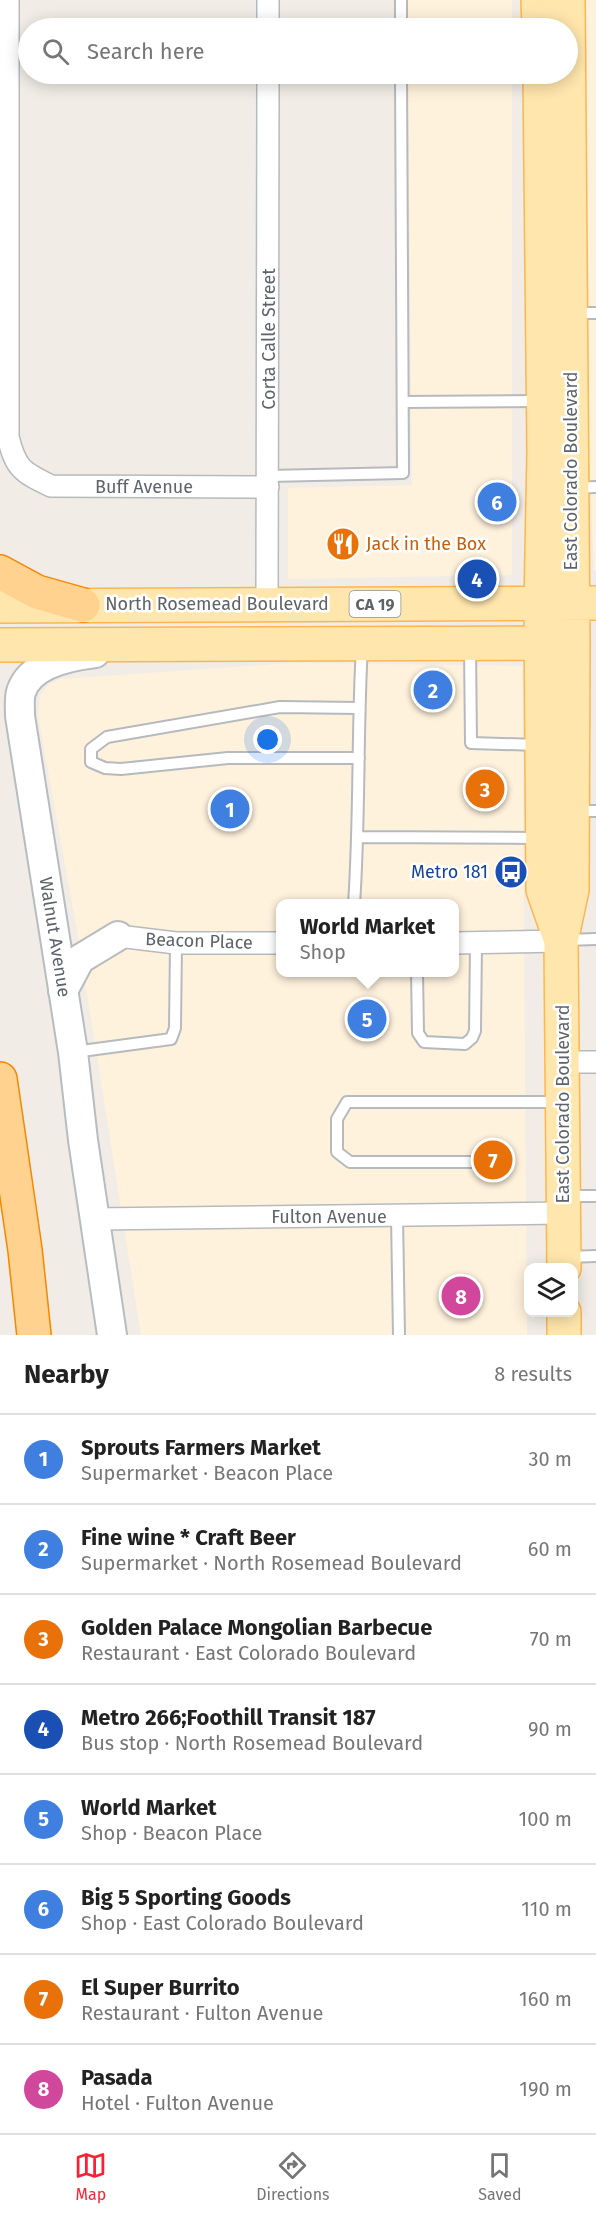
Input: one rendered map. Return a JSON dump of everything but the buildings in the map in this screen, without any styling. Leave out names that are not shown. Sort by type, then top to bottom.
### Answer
[{"type":"highway","points":[[0,572],[37,592],[83,605]]},
{"type":"highway","points":[[0,1079],[34,1335]]},
{"type":"main road","points":[[538,0],[539,18]]},
{"type":"main road","name":"East Colorado Boulevard","points":[[568,0],[569,18]]},
{"type":"main road","name":"East Colorado Boulevard","points":[[540,84],[543,401],[570,604],[584,644],[584,811],[572,890],[561,941],[564,1262]]},
{"type":"main road","name":"East Colorado Boulevard","points":[[561,941],[543,890],[541,643],[570,604],[584,488],[583,313],[572,84]]},
{"type":"main road","name":"North Rosemead Boulevard","points":[[0,606],[570,604]]},
{"type":"main road","name":"CA 19","points":[[0,645],[584,644]]},
{"type":"main road","name":"Walnut Avenue","points":[[112,1335],[73,1052],[20,716],[20,694],[32,674],[65,658],[160,645]]},
{"type":"main road","points":[[63,991],[80,959],[118,936]]},
{"type":"main road","points":[[564,1317],[564,1335]]},
{"type":"street","name":"Buff Avenue","points":[[8,0],[8,437],[14,460],[22,472],[51,486],[269,482]]},
{"type":"street","points":[[268,0],[268,18]]},
{"type":"street","name":"Corta Calle Street","points":[[267,604],[268,84]]},
{"type":"street","name":"Beacon Place","points":[[118,936],[177,943],[276,944]]},
{"type":"street","points":[[459,943],[561,941]]},
{"type":"street","points":[[562,1062],[596,1062]]},
{"type":"street","name":"Fulton Avenue","points":[[95,1219],[397,1216],[563,1205]]},
{"type":"lane","points":[[401,0],[401,18]]},
{"type":"lane","points":[[269,482],[403,473],[401,84]]},
{"type":"lane","points":[[403,402],[543,401]]},
{"type":"lane","points":[[470,643],[471,743],[542,745]]},
{"type":"lane","points":[[354,899],[358,837],[358,708],[362,644]]},
{"type":"lane","points":[[358,708],[280,707],[107,737],[91,748],[91,762],[105,768],[121,769],[228,758],[359,758]]},
{"type":"lane","points":[[358,837],[542,837]]},
{"type":"lane","points":[[561,941],[596,939]]},
{"type":"lane","points":[[73,1052],[171,1039],[176,1028],[177,943]]},
{"type":"lane","points":[[417,977],[418,1034],[424,1042],[465,1044],[472,1038],[475,1031],[476,943]]},
{"type":"lane","points":[[472,1162],[350,1162],[337,1152],[337,1119],[347,1102],[562,1102]]},
{"type":"lane","points":[[563,1205],[596,1196]]},
{"type":"lane","points":[[397,1216],[399,1335]]},
{"type":"lane","points":[[564,1262],[596,1256]]},
{"type":"shaded area","points":[[407,0],[512,0],[512,18],[407,18]]},
{"type":"shaded area","points":[[569,0],[596,0],[596,572],[594,570],[573,84],[578,84],[578,18],[570,18]]},
{"type":"shaded area","points":[[408,84],[512,84],[512,575],[288,579],[288,488],[412,485]]},
{"type":"shaded area","points":[[294,663],[522,666],[526,1263],[524,1263],[524,1317],[527,1317],[527,1335],[141,1335],[78,936],[38,715],[40,696],[49,684],[61,679]]},
{"type":"place","name":"Big 5 Sporting Goods","points":[[497,502]]},
{"type":"place","name":"Jack in the Box","points":[[343,544]]},
{"type":"place","name":"Metro 266;Foothill Transit 187","points":[[477,579]]},
{"type":"place","name":"Fine wine * Craft Beer","points":[[433,690]]},
{"type":"place","name":"Golden Palace Mongolian Barbecue","points":[[485,789]]},
{"type":"place","name":"Sprouts Farmers Market","points":[[230,809]]},
{"type":"place","name":"Metro 181","points":[[511,872]]},
{"type":"place","name":"World Market","points":[[367,1019]]},
{"type":"place","name":"El Super Burrito","points":[[493,1160]]},
{"type":"place","name":"Pasada","points":[[461,1296]]}]
